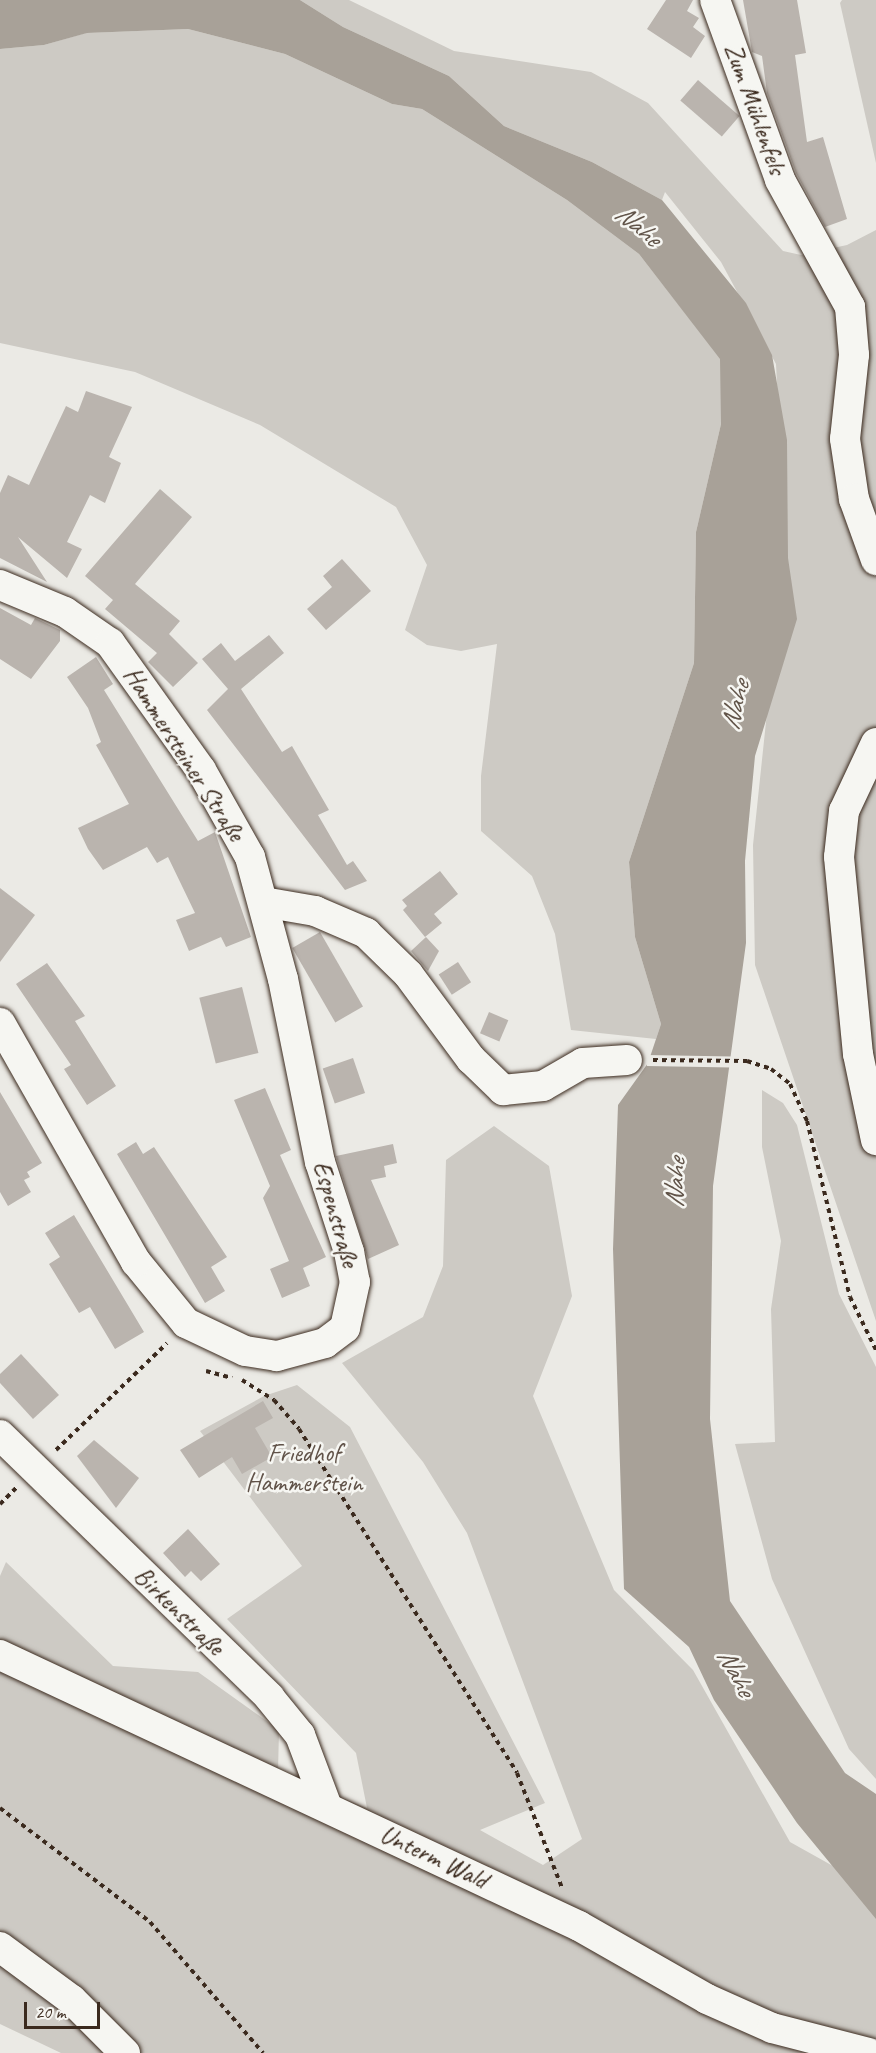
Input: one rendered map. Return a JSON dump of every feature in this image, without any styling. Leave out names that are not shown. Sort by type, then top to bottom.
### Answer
[{"type":"street","name":"Zum Mühlenfels","points":[[716,0],[798,217],[850,307],[854,356],[845,440],[854,499],[876,560]]},
{"type":"street","name":"Hammersteiner Straße","points":[[0,585],[65,612],[110,643],[129,665],[228,813],[263,902]]},
{"type":"street","points":[[876,743],[844,811],[839,857],[858,1054],[876,1140]]},
{"type":"street","points":[[263,902],[315,911],[366,933],[408,974],[471,1059],[503,1090],[543,1086],[583,1063],[627,1060]]},
{"type":"street","name":"Espenstraße","points":[[0,1023],[136,1262],[186,1323],[244,1351],[277,1356],[325,1343],[345,1328],[353,1303],[349,1252],[320,1162],[263,902]]},
{"type":"street","name":"Birkenstraße","points":[[0,1435],[269,1697],[300,1735],[327,1807]]},
{"type":"street","name":"Unterm Wald","points":[[0,1654],[579,1926],[707,1999],[772,2028],[869,2053]]},
{"type":"street","points":[[0,1947],[72,2000],[125,2053]]},
{"type":"path","points":[[627,1060],[732,1061],[771,1069],[797,1094],[837,1254],[876,1350]]},
{"type":"path","points":[[0,1504],[186,1323]]},
{"type":"path","points":[[206,1371],[244,1381],[274,1400],[299,1429],[517,1773],[579,1926]]},
{"type":"path","points":[[0,1808],[150,1922],[262,2053]]},
{"type":"green space","points":[[300,0],[349,0],[454,51],[591,72],[648,103],[783,251],[801,255],[847,245],[876,230],[876,1321],[755,965],[753,845],[785,542],[776,364],[721,262],[665,192],[662,200],[592,162],[504,126],[449,76],[343,27]]},
{"type":"green space","points":[[842,0],[876,0],[876,163],[840,3]]},
{"type":"green space","points":[[188,29],[285,54],[392,104],[422,109],[567,200],[639,254],[721,359],[721,424],[696,532],[694,663],[629,862],[635,937],[661,1024],[656,1039],[571,1030],[555,934],[532,876],[481,831],[481,776],[497,644],[461,651],[427,645],[405,630],[427,565],[396,507],[260,425],[135,372],[0,343],[0,49],[44,45],[86,33]]},
{"type":"green space","points":[[762,1090],[783,1103],[797,1125],[839,1294],[876,1367],[876,1779],[849,1749],[772,1579],[735,1444],[775,1442],[771,1309],[781,1241],[762,1147]]},
{"type":"green space","name":"Friedhof Hammerstein","points":[[494,1126],[549,1166],[572,1296],[533,1396],[614,1590],[693,1670],[790,1842],[876,1890],[876,2053],[61,2053],[0,2024],[0,1576],[6,1562],[113,1666],[198,1672],[279,1730],[278,1772],[367,1808],[356,1753],[227,1619],[302,1566],[200,1431],[264,1396],[297,1385],[350,1427],[545,1803],[480,1830],[543,1865],[582,1839],[467,1533],[423,1462],[342,1363],[423,1317],[443,1266],[446,1160]]},
{"type":"water","name":"Nahe","points":[[0,0],[300,0],[343,27],[449,76],[504,126],[592,162],[662,200],[746,303],[772,355],[787,440],[788,558],[797,619],[755,756],[745,861],[746,943],[713,1186],[710,1419],[730,1601],[845,1773],[876,1794],[876,1919],[797,1823],[714,1700],[689,1647],[624,1589],[613,1249],[618,1105],[648,1063],[661,1024],[635,937],[629,862],[694,663],[696,532],[721,424],[720,359],[639,254],[567,200],[422,109],[392,104],[285,54],[188,29],[87,33],[44,45],[0,49]]},
{"type":"pier","points":[[647,1055],[732,1056],[732,1067],[647,1066]]},
{"type":"building","points":[[666,0],[693,0],[687,11],[699,18],[693,27],[705,36],[691,58],[647,29]]},
{"type":"building","points":[[743,0],[797,0],[806,53],[795,55],[807,142],[823,137],[847,219],[825,227],[796,173],[767,93],[762,56],[752,52]]},
{"type":"building","points":[[698,80],[740,116],[722,136],[680,100]]},
{"type":"building","points":[[86,391],[132,407],[109,457],[121,463],[105,503],[90,495],[67,542],[82,549],[67,578],[18,537],[47,582],[0,558],[0,493],[8,475],[29,485],[66,406],[78,412]]},
{"type":"building","points":[[160,489],[192,517],[135,584],[180,621],[169,634],[198,663],[173,687],[148,662],[157,653],[105,609],[113,600],[85,576]]},
{"type":"building","points":[[342,559],[371,591],[326,630],[307,609],[332,587],[323,576]]},
{"type":"building","points":[[0,608],[31,625],[35,618],[60,630],[60,641],[31,679],[0,659]]},
{"type":"building","points":[[269,635],[284,653],[241,689],[282,752],[292,746],[329,810],[318,815],[347,865],[353,861],[367,881],[345,890],[207,710],[228,689],[202,659],[221,643],[235,661]]},
{"type":"building","points":[[96,657],[113,684],[104,690],[198,841],[215,832],[251,937],[226,947],[221,937],[189,951],[176,920],[195,913],[168,857],[157,863],[147,847],[103,870],[88,849],[78,828],[129,804],[96,745],[101,742],[88,708],[67,677]]},
{"type":"building","points":[[440,871],[458,894],[434,914],[442,923],[425,937],[403,910],[407,906],[402,900]]},
{"type":"building","points":[[0,888],[35,915],[0,962]]},
{"type":"building","points":[[320,932],[363,1006],[335,1022],[292,948]]},
{"type":"building","points":[[426,937],[439,951],[428,971],[411,951]]},
{"type":"building","points":[[458,962],[471,982],[452,995],[439,975]]},
{"type":"building","points":[[47,963],[85,1016],[75,1021],[116,1086],[87,1105],[64,1069],[71,1065],[16,984]]},
{"type":"building","points":[[242,987],[258,1053],[216,1064],[199,998]]},
{"type":"building","points":[[489,1012],[508,1020],[499,1041],[480,1033]]},
{"type":"building","points":[[353,1058],[365,1093],[335,1103],[323,1068]]},
{"type":"building","points":[[265,1088],[291,1150],[280,1155],[326,1257],[303,1268],[310,1286],[282,1298],[270,1269],[289,1261],[263,1198],[270,1186],[234,1100]]},
{"type":"building","points":[[0,1092],[42,1163],[27,1172],[30,1177],[24,1180],[31,1192],[8,1206],[0,1192]]},
{"type":"building","points":[[136,1142],[143,1154],[154,1147],[227,1257],[211,1267],[225,1291],[205,1303],[117,1154]]},
{"type":"building","points":[[393,1144],[397,1163],[384,1166],[386,1177],[371,1180],[399,1245],[368,1259],[336,1156]]},
{"type":"building","points":[[74,1215],[144,1332],[115,1349],[90,1307],[79,1313],[49,1264],[60,1257],[45,1233]]},
{"type":"building","points":[[21,1354],[59,1395],[33,1419],[0,1383],[0,1374]]},
{"type":"building","points":[[263,1401],[273,1418],[255,1428],[272,1457],[242,1474],[232,1457],[199,1478],[180,1450]]},
{"type":"building","points":[[94,1440],[139,1478],[116,1508],[77,1456]]},
{"type":"building","points":[[188,1529],[220,1564],[201,1581],[191,1571],[185,1577],[163,1553]]}]
